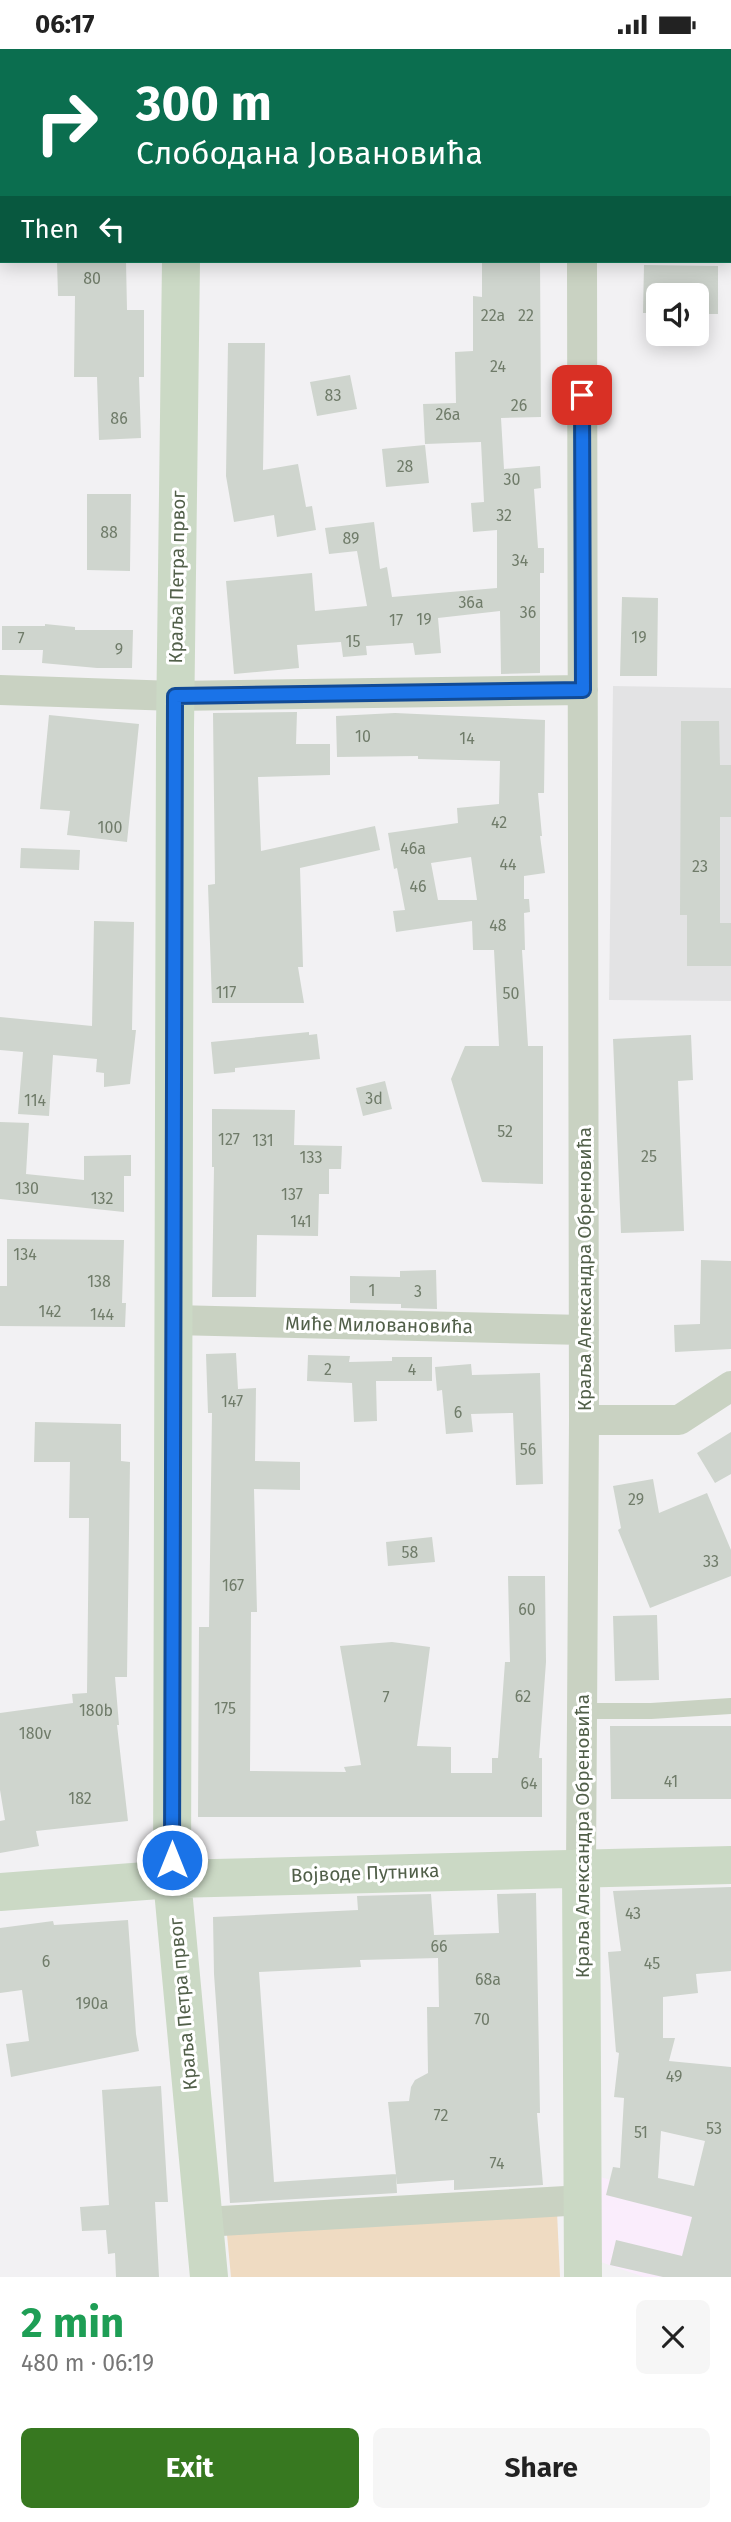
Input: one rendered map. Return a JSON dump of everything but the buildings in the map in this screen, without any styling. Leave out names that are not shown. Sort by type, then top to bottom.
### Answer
[{"type":"main road","name":"Краља Петра првог","points":[[181,263],[175,696],[172,1879],[209,2277]]},
{"type":"main road","name":"Војводе Путника","points":[[0,1892],[172,1879],[731,1865]]},
{"type":"main road","name":"Краља Александра Обреновића","points":[[581,1867],[583,2277]]},
{"type":"street","name":"Краља Александра Обреновића","points":[[581,1867],[584,1420],[582,263]]},
{"type":"street","points":[[0,690],[175,696],[583,690]]},
{"type":"street","name":"Миће Миловановића","points":[[174,1320],[584,1330]]},
{"type":"street","points":[[584,1420],[679,1420],[731,1386]]},
{"type":"street","points":[[204,2222],[583,2200]]},
{"type":"lane","points":[[582,1711],[651,1711],[731,1706]]},
{"type":"shaded area","points":[[613,686],[731,688],[731,1001],[609,1000]]},
{"type":"shaded area","points":[[593,2175],[731,2214],[731,2277],[644,2277],[598,2261]]},
{"type":"shaded area","points":[[557,2212],[560,2277],[231,2277],[226,2224]]},
{"type":"route","points":[[172,1860],[175,696],[583,690],[582,395]]}]
